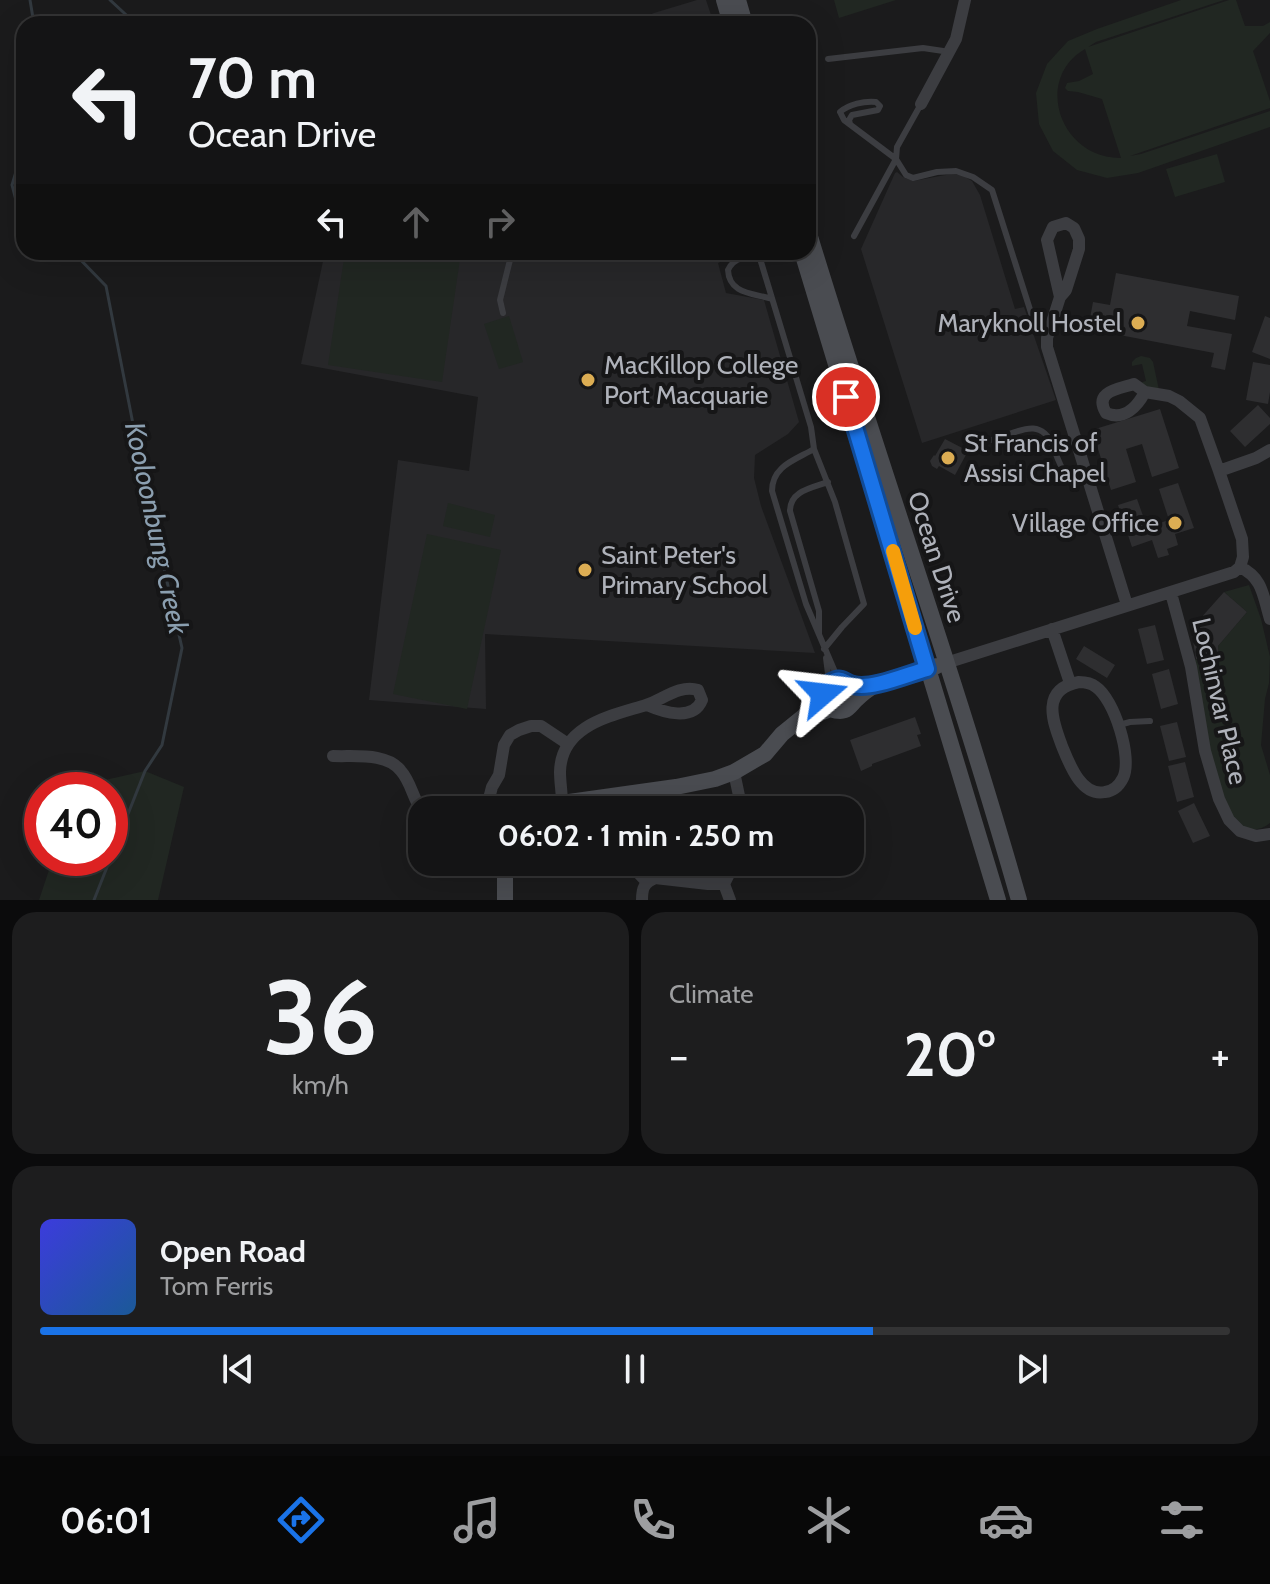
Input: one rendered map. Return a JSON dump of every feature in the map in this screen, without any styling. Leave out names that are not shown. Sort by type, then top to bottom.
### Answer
[{"type":"main road","name":"Ocean Drive","points":[[816,256],[1019,900]]},
{"type":"main road","name":"Ocean Drive","points":[[804,260],[998,900]]},
{"type":"main road","points":[[827,704],[824,691],[843,686],[876,684],[946,663]]},
{"type":"main road","points":[[827,704],[843,711],[850,707],[843,686]]},
{"type":"main road","points":[[612,796],[676,787],[734,772],[765,754],[779,739],[787,737],[827,704]]},
{"type":"main road","points":[[505,876],[505,900]]},
{"type":"street","points":[[921,104],[950,52],[965,0]]},
{"type":"street","points":[[1060,297],[1047,240],[1053,227],[1066,223],[1074,228],[1080,243],[1047,342],[1127,605]]},
{"type":"street","points":[[1140,388],[1169,396],[1200,418],[1242,539],[1240,567],[1250,571],[1258,580],[1270,619]]},
{"type":"street","points":[[1219,471],[1270,450]]},
{"type":"street","name":"Lochinvar Place","points":[[946,663],[1227,575],[1240,567]]},
{"type":"street","name":"Lochinvar Place","points":[[1171,593],[1191,667],[1205,751],[1219,799],[1229,820],[1240,831],[1256,836],[1270,834]]},
{"type":"street","points":[[1052,629],[1070,683]]},
{"type":"street","points":[[1088,682],[1096,686],[1109,702],[1119,725],[1127,765],[1122,781],[1107,792],[1098,793],[1083,784],[1071,767],[1059,738],[1051,714],[1052,704],[1056,694],[1070,683],[1088,682]]},
{"type":"street","points":[[562,796],[561,760],[568,744],[598,720],[647,705]]},
{"type":"street","points":[[490,796],[499,775],[504,745],[510,735],[531,726],[541,726],[568,744]]},
{"type":"street","points":[[333,756],[374,758],[394,764],[402,771],[413,796]]},
{"type":"street","points":[[734,772],[739,796]]},
{"type":"street","points":[[641,876],[647,882]]},
{"type":"street","points":[[728,876],[724,884],[730,900]]},
{"type":"street","points":[[642,900],[643,887],[655,878],[724,884]]},
{"type":"lane","points":[[828,59],[923,48],[950,52]]},
{"type":"lane","points":[[850,124],[852,115],[878,110],[878,104],[851,105],[842,109],[840,115],[850,124],[896,159],[906,175],[913,178],[956,171],[973,177],[992,190],[1033,319],[1048,334]]},
{"type":"lane","points":[[854,236],[896,159],[897,147],[921,104]]},
{"type":"lane","points":[[503,313],[500,300],[510,260]]},
{"type":"lane","points":[[739,260],[728,270],[731,283],[740,291],[772,299]]},
{"type":"lane","points":[[760,260],[809,420],[814,449],[828,482],[864,604],[842,627],[825,652]]},
{"type":"lane","points":[[992,440],[1030,428],[1041,429],[1048,435],[1067,476],[1077,480],[1089,477]]},
{"type":"lane","points":[[814,449],[780,468],[772,482],[772,491],[806,604],[825,652],[843,686]]},
{"type":"lane","points":[[819,638],[819,611],[794,528],[790,503],[797,494],[828,482]]},
{"type":"lane","points":[[1119,725],[1150,721]]},
{"type":"shaded area","points":[[706,0],[711,16],[647,16]]},
{"type":"shaded area","points":[[834,0],[896,0],[839,18]]},
{"type":"shaded area","points":[[1181,0],[1224,0],[1088,47],[1229,0],[1236,0],[1245,26],[1263,26],[1270,22],[1270,33],[1253,51],[1270,108],[1130,156],[1270,111],[1270,127],[1138,173],[1107,178],[1077,170],[1053,151],[1039,124],[1036,93],[1047,64],[1068,41]],"holes":[[[1085,49],[1093,74],[1067,83],[1065,88],[1102,99],[1121,158],[1100,155],[1082,146],[1069,132],[1061,115],[1057,97],[1060,79],[1069,62]]]},
{"type":"shaded area","points":[[1217,154],[1225,182],[1175,197],[1166,169]]},
{"type":"shaded area","points":[[897,172],[913,181],[951,174],[962,175],[972,181],[980,195],[1015,309],[1024,307],[1056,400],[922,443],[861,249]]},
{"type":"shaded area","points":[[323,260],[725,260],[718,263],[726,293],[764,300],[799,422],[788,434],[755,455],[754,478],[761,506],[815,653],[485,634],[486,709],[369,700],[398,460],[469,471],[478,397],[301,364]]},
{"type":"shaded area","points":[[344,260],[460,260],[442,382],[328,365]]},
{"type":"shaded area","points":[[509,316],[523,362],[499,369],[484,324]]},
{"type":"shaded area","points":[[1141,356],[1153,362],[1159,390],[1136,384],[1146,381],[1142,364],[1132,366],[1132,362]]},
{"type":"shaded area","points":[[448,503],[495,515],[490,537],[443,526]]},
{"type":"shaded area","points":[[427,534],[501,550],[467,709],[393,694]]},
{"type":"shaded area","points":[[1249,585],[1270,657],[1261,745],[1270,775],[1270,823],[1254,829],[1236,826],[1216,791],[1193,660],[1219,655],[1218,646],[1247,612],[1224,592]]},
{"type":"shaded area","points":[[145,771],[184,787],[158,900],[39,900],[47,876],[128,876],[128,775]]},
{"type":"building","name":"Maryknoll Hostel","points":[[1116,273],[1239,296],[1235,320],[1190,311],[1187,326],[1232,334],[1225,370],[1211,367],[1214,353],[1088,329],[1093,302],[1110,305]]},
{"type":"building","points":[[1265,316],[1270,318],[1270,359],[1252,352]]},
{"type":"building","points":[[1253,362],[1270,365],[1268,404],[1246,400]]},
{"type":"building","points":[[1258,405],[1270,418],[1270,424],[1245,447],[1230,431]]},
{"type":"building","points":[[1160,409],[1179,468],[1152,477],[1142,444],[1126,449],[1136,482],[1111,490],[1092,430]]},
{"type":"building","name":"St Francis of Assisi Chapel","points":[[945,439],[968,451],[955,475],[939,466],[937,469],[930,461]]},
{"type":"building","name":"Village Office","points":[[1178,483],[1194,528],[1175,534],[1178,545],[1167,549],[1169,555],[1158,558],[1152,540],[1132,547],[1118,505],[1137,499],[1147,527],[1169,520],[1159,489]]},
{"type":"building","points":[[1224,592],[1247,612],[1218,646],[1219,656],[1196,659],[1191,629]]},
{"type":"building","points":[[1155,625],[1164,660],[1147,664],[1138,629]]},
{"type":"building","points":[[1084,646],[1115,665],[1107,678],[1076,659]]},
{"type":"building","points":[[1169,669],[1178,704],[1161,709],[1152,674]]},
{"type":"building","points":[[915,717],[921,734],[917,735],[921,746],[861,771],[850,740]]},
{"type":"building","points":[[1177,722],[1186,757],[1169,761],[1160,726]]},
{"type":"building","points":[[1185,762],[1194,797],[1177,802],[1168,766]]},
{"type":"building","points":[[1194,803],[1210,836],[1193,843],[1178,811]]},
{"type":"waterway","name":"Kooloonbung Creek","points":[[30,0],[33,16]]},
{"type":"waterway","points":[[110,0],[127,16]]},
{"type":"waterway","name":"Kooloonbung Creek","points":[[16,172],[12,185],[16,201]]},
{"type":"waterway","name":"Kooloonbung Creek","points":[[81,260],[106,286],[143,475],[182,648],[162,745],[145,771],[94,900]]},
{"type":"slow traffic","points":[[893,551],[915,628]]},
{"type":"place","name":"Maryknoll Hostel","points":[[1138,323]]},
{"type":"place","name":"MacKillop College Port Macquarie","points":[[588,380]]},
{"type":"place","name":"St Francis of Assisi Chapel","points":[[948,458]]},
{"type":"place","name":"Village Office","points":[[1175,523]]},
{"type":"place","name":"Saint Peter's Primary School","points":[[585,570]]},
{"type":"route","points":[[823,694],[833,680],[844,680],[852,685],[876,684],[927,669],[846,397]]}]
